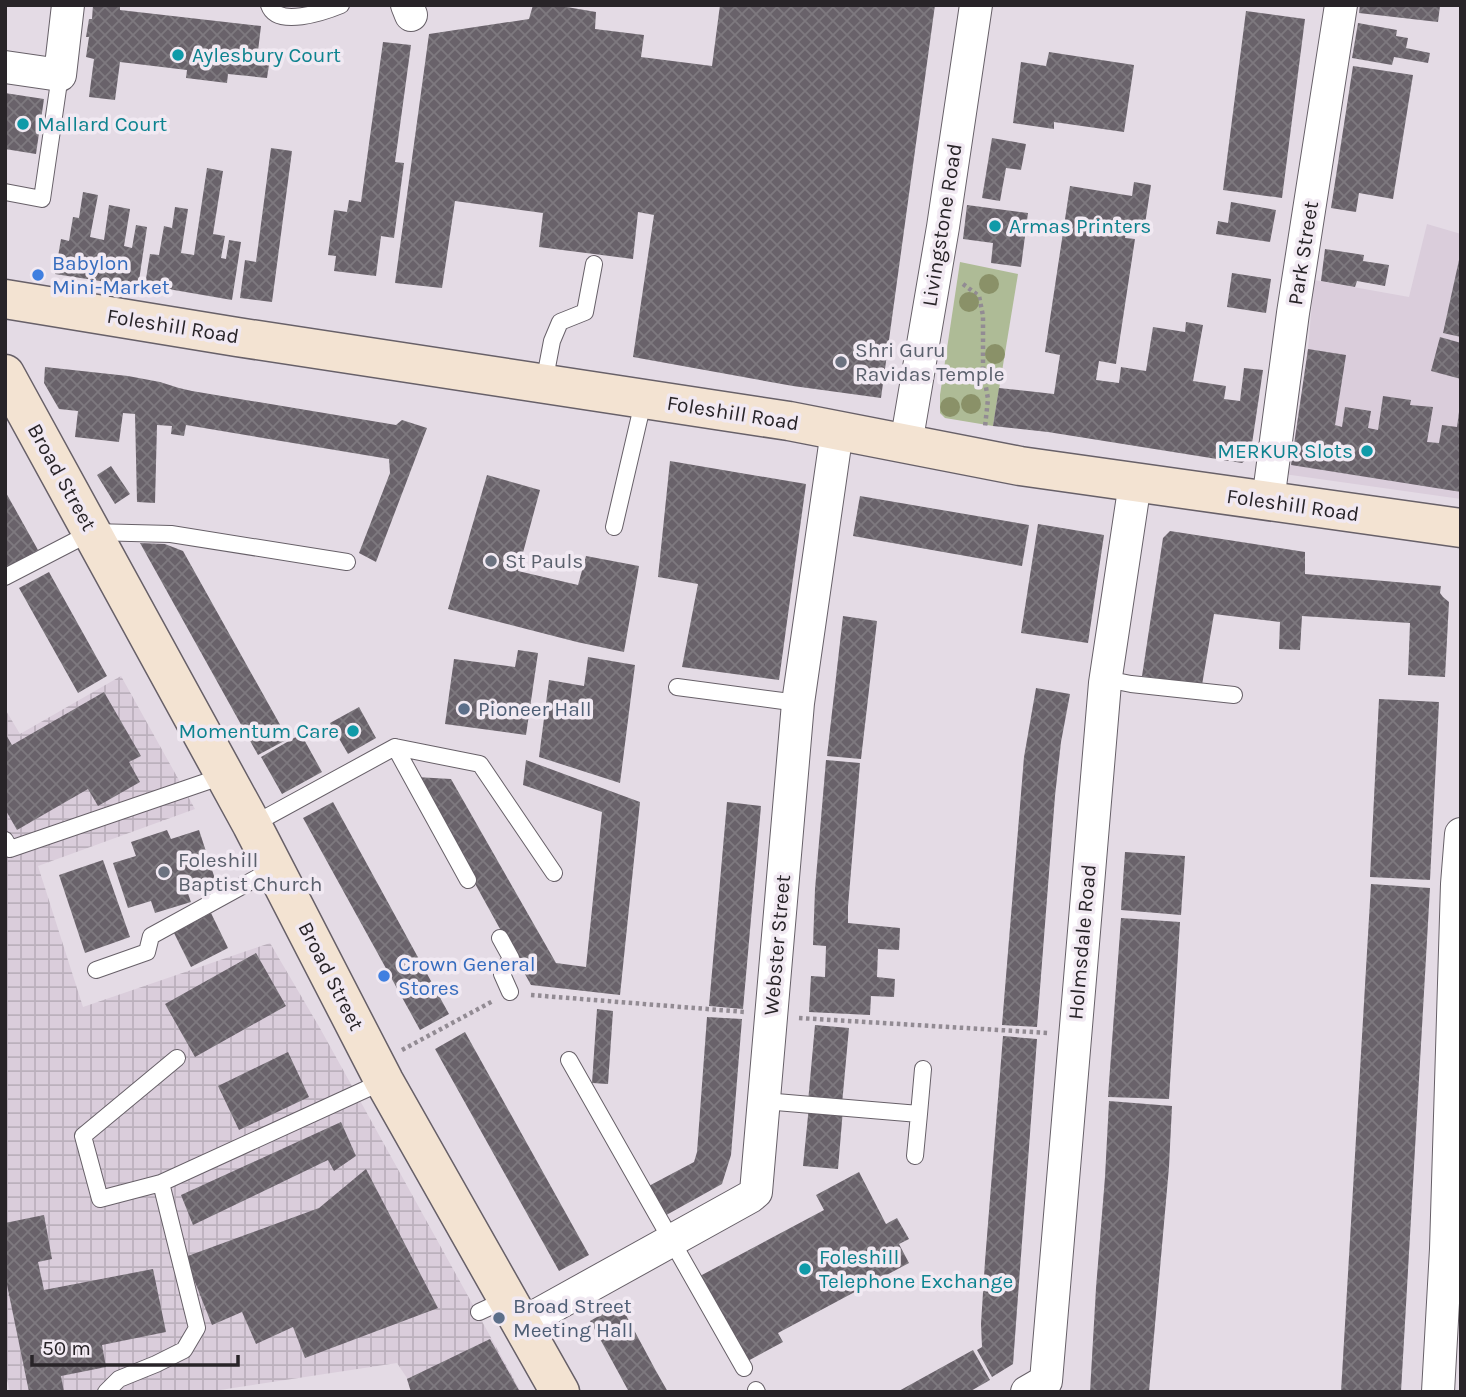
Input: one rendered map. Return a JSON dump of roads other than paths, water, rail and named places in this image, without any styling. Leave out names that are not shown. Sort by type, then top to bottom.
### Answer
[{"type":"main road","name":"Foleshill Road","points":[[5,299],[789,421],[1020,466],[1461,528]]},
{"type":"main road","name":"Broad Street","points":[[5,374],[226,775],[503,1312],[560,1392]]},
{"type":"street","points":[[5,66],[60,75],[68,5]]},
{"type":"street","name":"Livingstone Road","points":[[906,444],[976,5]]},
{"type":"street","name":"Park Street","points":[[1268,501],[1293,313],[1341,5]]},
{"type":"street","name":"Webster Street","points":[[503,1312],[671,1241],[756,1192],[798,704],[836,432]]},
{"type":"street","name":"Holmsdale Road","points":[[1027,1392],[1046,1381],[1106,679],[1135,483]]},
{"type":"street","points":[[1438,1392],[1461,834]]},
{"type":"lane","points":[[269,5],[271,11],[282,18],[319,12],[341,5]]},
{"type":"lane","points":[[5,192],[42,199],[60,75]]},
{"type":"lane","points":[[544,383],[552,341],[560,322],[585,312],[594,264]]},
{"type":"lane","points":[[614,527],[644,398]]},
{"type":"lane","points":[[5,576],[92,532],[171,534],[347,562]]},
{"type":"lane","points":[[1106,679],[1234,695]]},
{"type":"lane","points":[[677,687],[798,704]]},
{"type":"lane","points":[[252,825],[395,747],[480,764],[554,873]]},
{"type":"lane","points":[[395,747],[468,880]]},
{"type":"lane","points":[[5,840],[9,849],[226,775]]},
{"type":"lane","points":[[96,970],[147,952],[151,936],[275,868]]},
{"type":"lane","points":[[500,938],[511,958],[502,974],[510,992]]},
{"type":"lane","points":[[177,1058],[83,1136],[100,1199],[161,1183],[381,1073]]},
{"type":"lane","points":[[569,1060],[744,1368]]},
{"type":"lane","points":[[915,1156],[923,1069]]},
{"type":"lane","points":[[764,1101],[919,1114]]},
{"type":"lane","points":[[106,1392],[119,1379],[184,1350],[197,1328],[161,1183]]},
{"type":"place","name":"Aylesbury Court","points":[[178,55]]},
{"type":"place","name":"Mallard Court","points":[[23,124]]},
{"type":"place","name":"Armas Printers","points":[[995,226]]},
{"type":"place","name":"Babylon Mini-Market","points":[[38,275]]},
{"type":"place","name":"Shri Guru Ravidas Temple","points":[[841,362]]},
{"type":"place","name":"MERKUR Slots","points":[[1367,451]]},
{"type":"place","name":"St Pauls","points":[[491,561]]},
{"type":"place","name":"Pioneer Hall","points":[[464,709]]},
{"type":"place","name":"Momentum Care","points":[[353,731]]},
{"type":"place","name":"Foleshill Baptist Church","points":[[164,872]]},
{"type":"place","name":"Crown General Stores","points":[[384,976]]},
{"type":"place","name":"Foleshill Telephone Exchange","points":[[805,1269]]},
{"type":"place","name":"Broad Street Meeting Hall","points":[[499,1318]]}]
